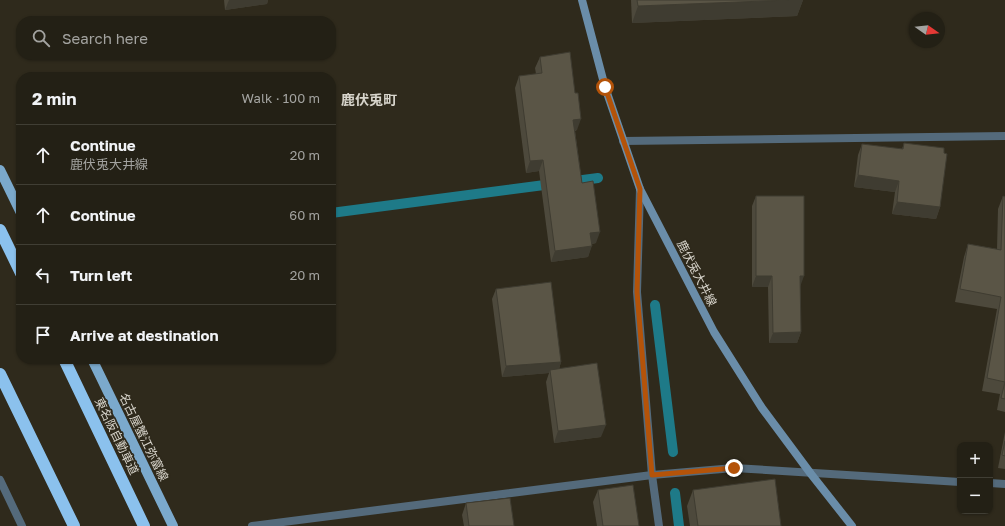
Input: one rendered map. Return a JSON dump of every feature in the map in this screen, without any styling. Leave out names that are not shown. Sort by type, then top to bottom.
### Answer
[{"type":"highway","points":[[0,230],[16,263]]},
{"type":"highway","name":"東名阪自動車道","points":[[66,364],[144,526]]},
{"type":"highway","points":[[0,374],[74,526]]},
{"type":"main road","name":"鹿伏兎大井線","points":[[582,0],[605,87],[640,189],[714,332],[762,408],[852,526]]},
{"type":"main road","points":[[0,170],[16,203]]},
{"type":"main road","name":"名古屋蟹江弥富線","points":[[94,364],[173,526]]},
{"type":"street","points":[[623,141],[1005,136]]},
{"type":"street","points":[[640,189],[637,292],[652,475],[659,526]]},
{"type":"street","points":[[252,526],[652,475],[734,468],[811,474],[957,482]]},
{"type":"street","points":[[0,480],[22,526]]},
{"type":"street","points":[[993,483],[1005,484]]},
{"type":"building","points":[[637,0],[789,0],[638,6]]},
{"type":"building","points":[[570,52],[575,93],[578,93],[581,119],[573,120],[582,183],[593,181],[600,232],[590,233],[592,246],[555,251],[543,160],[530,161],[519,76],[542,73],[540,57]]},
{"type":"building","points":[[904,143],[944,148],[944,153],[947,154],[940,207],[897,202],[899,181],[858,175],[862,144],[903,149]]},
{"type":"building","points":[[756,196],[804,196],[804,276],[800,276],[801,332],[773,333],[772,276],[756,276]]},
{"type":"building","points":[[1003,196],[1005,197],[1005,382],[987,378],[1001,297],[960,289],[968,244],[1001,250]]},
{"type":"building","points":[[551,282],[561,362],[506,366],[496,289]]},
{"type":"building","points":[[597,363],[606,425],[558,431],[550,370]]},
{"type":"building","points":[[1005,382],[1005,399],[1001,398]]},
{"type":"building","points":[[1005,441],[1005,456],[1002,455]]},
{"type":"building","points":[[775,479],[781,526],[698,526],[693,490]]},
{"type":"building","points":[[633,485],[639,526],[603,526],[598,490]]},
{"type":"building","points":[[510,498],[514,526],[469,526],[466,503]]},
{"type":"waterway","points":[[336,212],[598,178]]},
{"type":"waterway","points":[[655,305],[673,452]]},
{"type":"waterway","points":[[675,493],[679,526]]},
{"type":"district","name":"鹿伏兎町","points":[[369,99]]},
{"type":"route","points":[[605,87],[640,189],[637,292],[652,475],[734,468]]}]
